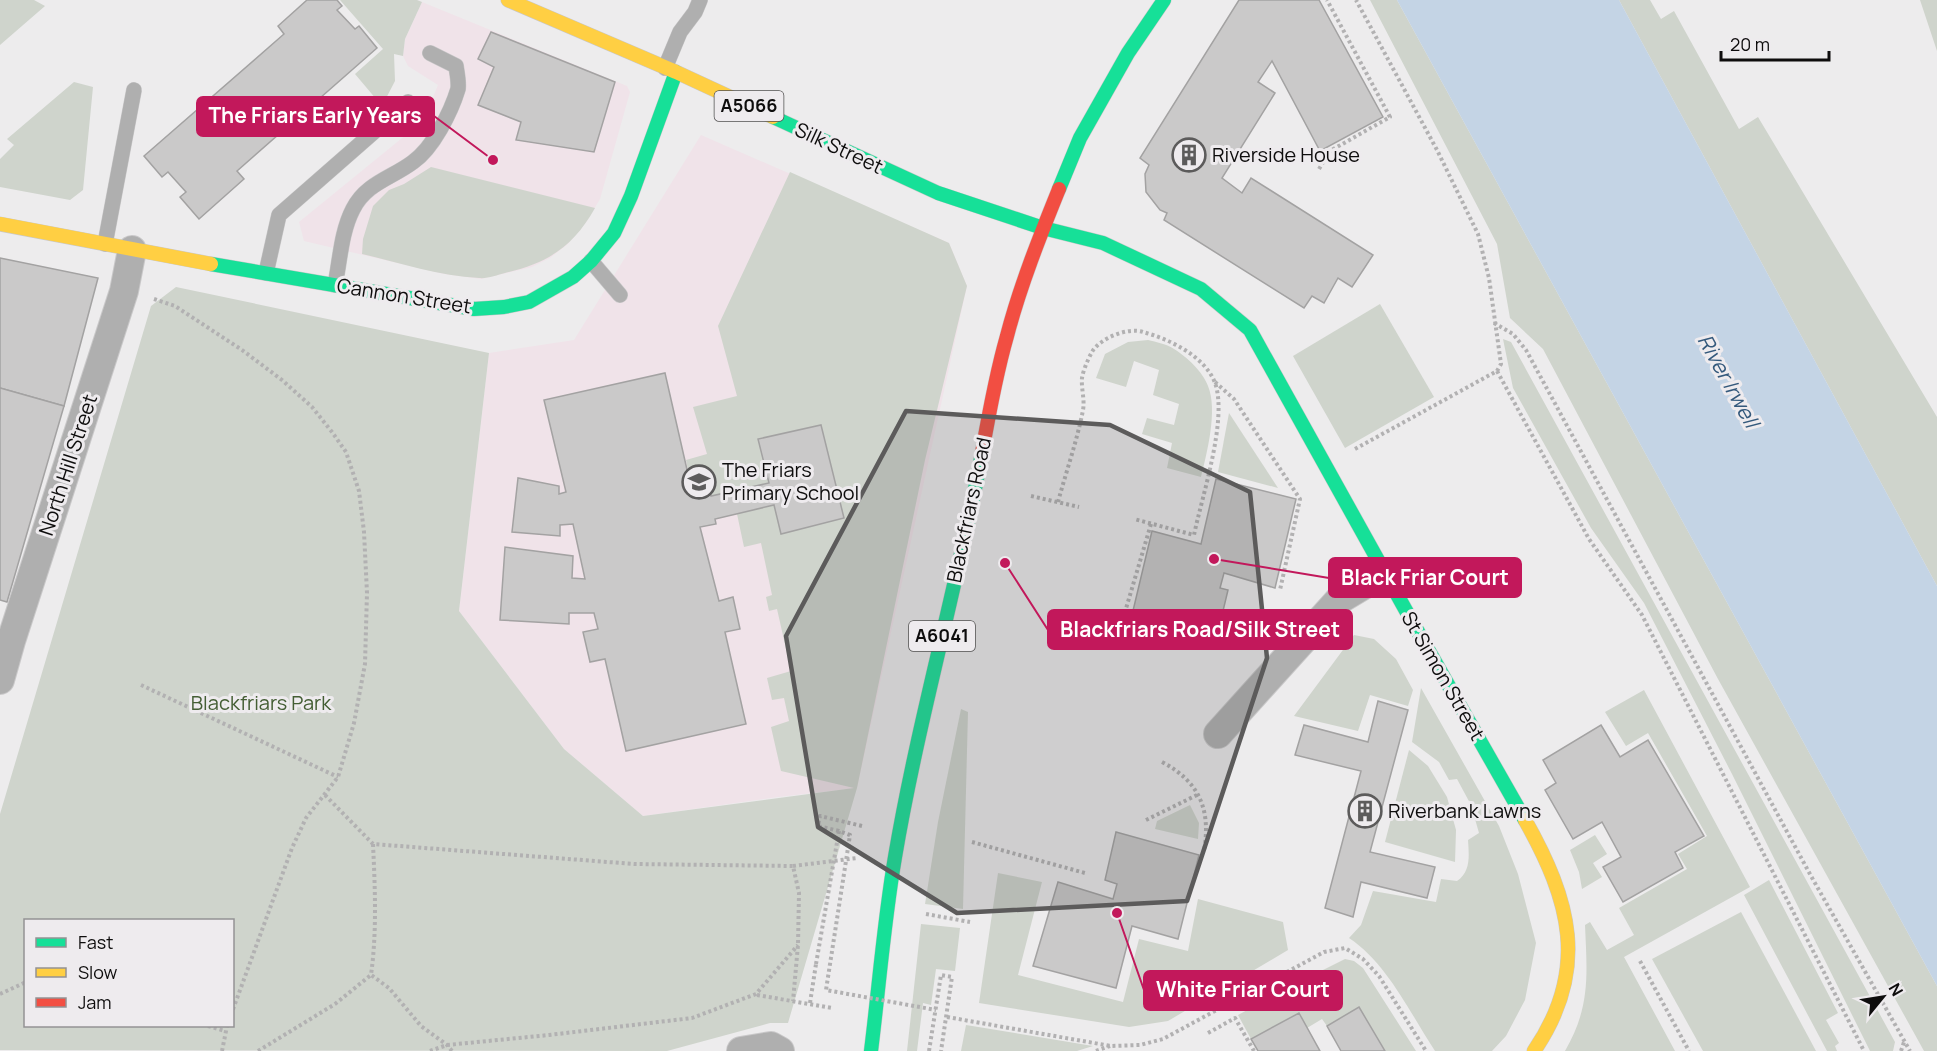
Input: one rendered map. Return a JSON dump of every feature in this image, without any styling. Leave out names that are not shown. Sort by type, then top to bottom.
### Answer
[{"type":"street","name":"Silk Street","points":[[508,0],[671,70],[938,193],[1043,228]]},
{"type":"street","name":"Blackfriars Road","points":[[871,1051],[895,858],[930,684],[968,529],[992,397],[1007,334],[1043,228],[1080,138],[1128,53],[1164,0]]},
{"type":"street","name":"Cannon Street","points":[[0,224],[118,247],[474,309],[504,307],[529,302],[573,277],[591,261],[614,233],[631,196],[671,70]]},
{"type":"street","name":"St Simon Street","points":[[1043,228],[1103,243],[1170,273],[1201,289],[1250,330],[1384,573],[1525,820],[1558,886],[1567,939],[1563,994],[1553,1021],[1534,1051]]},
{"type":"street","name":"North Hill Street","points":[[0,680],[5,639],[124,291],[118,247]]},
{"type":"street","points":[[1218,734],[1339,600],[1384,573]]},
{"type":"street","points":[[741,1051],[771,1046],[780,1051]]},
{"type":"lane","points":[[671,70],[680,32],[695,12],[700,0]]},
{"type":"lane","points":[[335,285],[346,227],[353,208],[376,184],[412,163],[430,148],[459,87],[456,66],[430,54]]},
{"type":"lane","points":[[118,247],[135,90]]},
{"type":"lane","points":[[266,273],[279,215],[408,102]]},
{"type":"lane","points":[[591,261],[620,295]]},
{"type":"path","points":[[1319,169],[1329,152],[1390,117],[1327,0]]},
{"type":"path","points":[[1326,466],[1497,371],[1501,364],[1489,278],[1478,234],[1437,150],[1356,0]]},
{"type":"path","points":[[124,291],[175,306],[242,350],[282,380],[312,406],[346,452],[359,491],[367,593],[365,664],[354,723],[338,777],[306,818],[292,848],[234,1007]]},
{"type":"path","points":[[1494,323],[1513,334],[1526,350],[1806,866],[1910,1051]]},
{"type":"path","points":[[1058,502],[1083,408],[1082,378],[1092,351],[1115,334],[1135,329],[1165,338],[1191,354],[1208,371],[1215,382],[1234,399],[1300,499],[1280,590]]},
{"type":"path","points":[[1497,371],[1589,538],[1642,615],[1864,1051]]},
{"type":"path","points":[[1134,519],[1194,535],[1216,439],[1219,402],[1215,382]]},
{"type":"path","points":[[1030,496],[1079,507]]},
{"type":"path","points":[[1151,524],[1125,612],[1134,623],[1256,647]]},
{"type":"path","points":[[141,685],[338,777]]},
{"type":"path","points":[[1162,762],[1177,770],[1191,783],[1202,802],[1208,828],[1204,851]]},
{"type":"path","points":[[325,795],[373,844],[634,864],[793,866],[857,858]]},
{"type":"path","points":[[1146,820],[1197,795]]},
{"type":"path","points":[[862,826],[820,816],[818,826],[850,834],[826,990],[936,1010]]},
{"type":"path","points":[[810,1003],[839,831]]},
{"type":"path","points":[[972,842],[1085,873]]},
{"type":"path","points":[[258,1051],[336,1004],[370,975],[373,959],[375,884],[373,844]]},
{"type":"path","points":[[793,866],[799,893],[798,945],[793,1001]]},
{"type":"path","points":[[926,914],[970,922]]},
{"type":"path","points":[[430,1051],[447,1045],[692,1018],[756,994],[798,945]]},
{"type":"path","points":[[947,1017],[1111,1046],[1140,1045],[1163,1039],[1324,952],[1345,948],[1364,959],[1379,976],[1426,1051]]},
{"type":"path","points":[[1640,961],[1689,1051]]},
{"type":"path","points":[[370,975],[389,988],[421,1026],[452,1051]]},
{"type":"path","points":[[929,1051],[941,975],[952,978],[941,1051]]},
{"type":"path","points":[[0,994],[24,983]]},
{"type":"path","points":[[756,994],[832,1008]]},
{"type":"path","points":[[1208,1034],[1235,1018],[1254,1051]]},
{"type":"path","points":[[211,1027],[225,1031]]},
{"type":"path","points":[[222,1051],[227,1027]]},
{"type":"path","points":[[1901,1051],[1904,1041]]},
{"type":"path","points":[[1096,1051],[1111,1046]]},
{"type":"highlighted area","points":[[906,411],[1110,425],[1250,492],[1267,658],[1187,901],[957,913],[818,827],[786,636]]},
{"type":"shaded area","points":[[422,2],[627,86],[630,92],[600,199],[587,221],[568,244],[550,258],[532,267],[481,279],[444,274],[304,241],[299,222],[423,121],[438,85],[408,66],[403,56],[405,39]]},
{"type":"shaded area","name":"The Friars Primary School","points":[[701,135],[949,243],[967,286],[857,788],[643,816],[564,749],[459,611],[489,353],[574,340]]},
{"type":"green space","points":[[0,0],[34,0],[45,6],[0,45]]},
{"type":"green space","points":[[340,0],[417,0],[422,2],[405,39],[403,56],[394,54],[395,81],[382,106],[355,74],[383,49]]},
{"type":"green space","points":[[1370,0],[1397,0],[1937,986],[1937,1051],[1924,1051],[1718,679],[1543,349],[1510,318],[1497,244]]},
{"type":"green space","points":[[1619,0],[1650,0],[1661,19],[1674,11],[1739,129],[1758,117],[1937,417],[1937,586]]},
{"type":"green space","points":[[1920,0],[1937,0],[1937,51]]},
{"type":"green space","points":[[74,82],[93,87],[83,190],[70,200],[0,187],[0,159],[14,145],[7,139]]},
{"type":"green space","points":[[431,167],[595,208],[578,233],[558,251],[534,264],[489,277],[450,275],[362,254],[363,239],[373,206],[389,190],[404,184]]},
{"type":"green space","name":"Blackfriars Park","points":[[790,172],[949,243],[967,286],[925,460],[857,788],[788,1023],[770,1023],[667,1051],[0,1050],[0,814],[151,306],[176,287],[489,353],[459,611],[564,749],[643,816],[854,788],[781,771],[771,727],[789,721],[784,698],[772,700],[767,678],[791,671],[777,609],[769,611],[766,597],[772,595],[761,543],[744,547],[737,514],[774,505],[781,533],[844,518],[821,425],[759,439],[769,483],[711,496],[710,492],[693,496],[686,460],[707,454],[693,407],[737,396],[718,326]]},
{"type":"green space","points":[[1380,304],[1434,397],[1345,448],[1293,356]]},
{"type":"green space","points":[[1503,339],[1511,342],[1895,1042],[1893,1051],[1870,1051],[1644,603],[1591,528],[1513,388]]},
{"type":"green space","points":[[1148,340],[1168,346],[1184,356],[1198,370],[1208,386],[1212,419],[1201,477],[1167,468],[1172,443],[1142,434],[1147,418],[1174,425],[1179,404],[1153,395],[1159,370],[1134,361],[1126,387],[1096,378],[1105,354],[1128,342]]},
{"type":"green space","points":[[1229,413],[1278,488],[1218,472]]},
{"type":"green space","points":[[1354,635],[1374,639],[1396,659],[1413,690],[1408,706],[1370,695],[1358,731],[1294,716]]},
{"type":"green space","points":[[1421,688],[1499,826],[1518,874],[1536,943],[1525,1000],[1506,1036],[1492,1051],[1435,1051],[1386,975],[1363,948],[1349,938],[1361,925],[1373,891],[1436,902],[1441,879],[1457,881],[1465,873],[1469,852],[1468,840],[1479,833],[1471,805],[1457,779],[1449,780],[1439,762],[1412,742]]},
{"type":"green space","points":[[1644,690],[1750,887],[1624,957],[1675,1051],[1565,1051],[1579,1019],[1586,990],[1585,925],[1590,922],[1607,950],[1634,935],[1619,908],[1687,869],[1678,854],[1707,836],[1648,733],[1626,746],[1605,712]]},
{"type":"green space","points":[[961,709],[968,712],[963,909],[925,904],[938,822]]},
{"type":"green space","points":[[1409,750],[1428,766],[1447,797],[1456,830],[1455,862],[1385,842]]},
{"type":"green space","points":[[1190,805],[1199,823],[1198,839],[1155,829],[1157,821]]},
{"type":"green space","points":[[1595,835],[1607,854],[1593,863],[1602,877],[1582,889],[1579,872],[1570,850]]},
{"type":"green space","points":[[998,873],[1042,882],[1018,975],[1123,1002],[1139,939],[1188,951],[1198,899],[1283,922],[1288,950],[1168,1021],[1129,1027],[979,1003]]},
{"type":"green space","points":[[1769,880],[1838,1013],[1826,1020],[1839,1043],[1835,1046],[1837,1051],[1827,1051],[1744,895]]},
{"type":"green space","points":[[1741,912],[1816,1051],[1703,1051],[1652,959]]},
{"type":"green space","points":[[921,924],[960,928],[955,971],[936,969],[931,1005],[923,1003],[917,1051],[907,1051]]},
{"type":"green space","points":[[1345,959],[1354,961],[1363,968],[1416,1051],[1385,1051],[1359,1007],[1327,1026],[1322,1019],[1307,1028],[1299,1013],[1251,1039],[1238,1015]]},
{"type":"green space","points":[[966,1025],[1093,1046],[1077,1051],[961,1051]]},
{"type":"water","name":"River Irwell","points":[[1397,0],[1619,0],[1937,586],[1937,986]]},
{"type":"building","points":[[307,0],[337,0],[342,6],[337,10],[355,29],[359,26],[377,48],[237,171],[244,179],[199,219],[180,197],[186,192],[168,172],[162,177],[144,156],[284,34],[278,26]]},
{"type":"building","name":"Riverside House","points":[[1239,0],[1319,0],[1383,117],[1320,151],[1272,61],[1258,82],[1275,93],[1222,178],[1242,193],[1251,178],[1373,255],[1352,287],[1338,278],[1324,303],[1312,296],[1304,308],[1164,220],[1167,213],[1160,210],[1146,192],[1145,174],[1149,165],[1140,158]]},
{"type":"building","points":[[491,32],[615,82],[594,152],[516,140],[521,122],[478,105],[494,67],[478,59]]},
{"type":"building","points":[[0,258],[98,278],[64,406],[0,388]]},
{"type":"building","points":[[665,373],[693,496],[710,492],[711,496],[769,483],[758,439],[821,425],[844,518],[781,534],[774,505],[715,519],[716,524],[700,527],[719,601],[733,597],[740,629],[725,632],[746,724],[626,751],[605,659],[590,662],[583,632],[598,629],[594,613],[569,613],[569,624],[500,620],[505,547],[573,556],[572,578],[585,579],[573,524],[560,525],[560,536],[512,532],[518,478],[559,486],[559,494],[566,492],[544,400]]},
{"type":"building","points":[[0,388],[64,406],[7,602],[0,600]]},
{"type":"building","points":[[1216,479],[1296,499],[1275,588],[1224,573],[1220,588],[1228,590],[1217,636],[1132,615],[1152,531],[1201,544]]},
{"type":"building","name":"Riverbank Lawns","points":[[1378,701],[1408,710],[1370,852],[1435,867],[1427,898],[1361,882],[1353,917],[1325,908],[1361,771],[1295,755],[1304,725],[1368,742]]},
{"type":"building","points":[[1601,725],[1620,757],[1648,740],[1704,836],[1675,852],[1683,868],[1623,902],[1603,867],[1621,857],[1602,822],[1573,839],[1545,790],[1556,783],[1543,760]]},
{"type":"building","points":[[1116,832],[1199,855],[1178,939],[1132,926],[1116,988],[1033,966],[1058,882],[1113,899],[1117,884],[1105,880]]},
{"type":"building","points":[[1359,1007],[1385,1051],[1341,1051],[1327,1026]]},
{"type":"building","points":[[1299,1013],[1320,1051],[1258,1051],[1251,1039]]},
{"type":"traffic: fast","points":[[1059,189],[1080,138],[1128,53],[1164,0]]},
{"type":"traffic: fast","points":[[211,264],[474,309],[504,307],[529,302],[573,277],[591,261],[614,233],[631,196],[676,72]]},
{"type":"traffic: fast","points":[[773,117],[938,193],[1043,228]]},
{"type":"traffic: fast","points":[[1043,228],[1103,243],[1201,289],[1250,330],[1525,820]]},
{"type":"traffic: fast","points":[[871,1051],[888,905],[904,806],[982,453]]},
{"type":"traffic: slow","points":[[508,0],[676,72],[773,117]]},
{"type":"traffic: slow","points":[[0,224],[211,264]]},
{"type":"traffic: slow","points":[[1525,820],[1553,878],[1562,907],[1567,935],[1568,963],[1563,992],[1552,1021],[1534,1051]]},
{"type":"traffic: jam","points":[[982,453],[996,379],[1012,317],[1059,189]]},
{"type":"place","name":"Riverside House","points":[[1189,155]]},
{"type":"place","name":"The Friars Early Years","points":[[493,160]]},
{"type":"place","name":"The Friars Primary School","points":[[699,482]]},
{"type":"place","name":"Black Friar Court","points":[[1214,559]]},
{"type":"place","name":"Blackfriars Road/Silk Street","points":[[1005,563]]},
{"type":"place","name":"Riverbank Lawns","points":[[1365,811]]},
{"type":"place","name":"White Friar Court","points":[[1117,913]]}]
